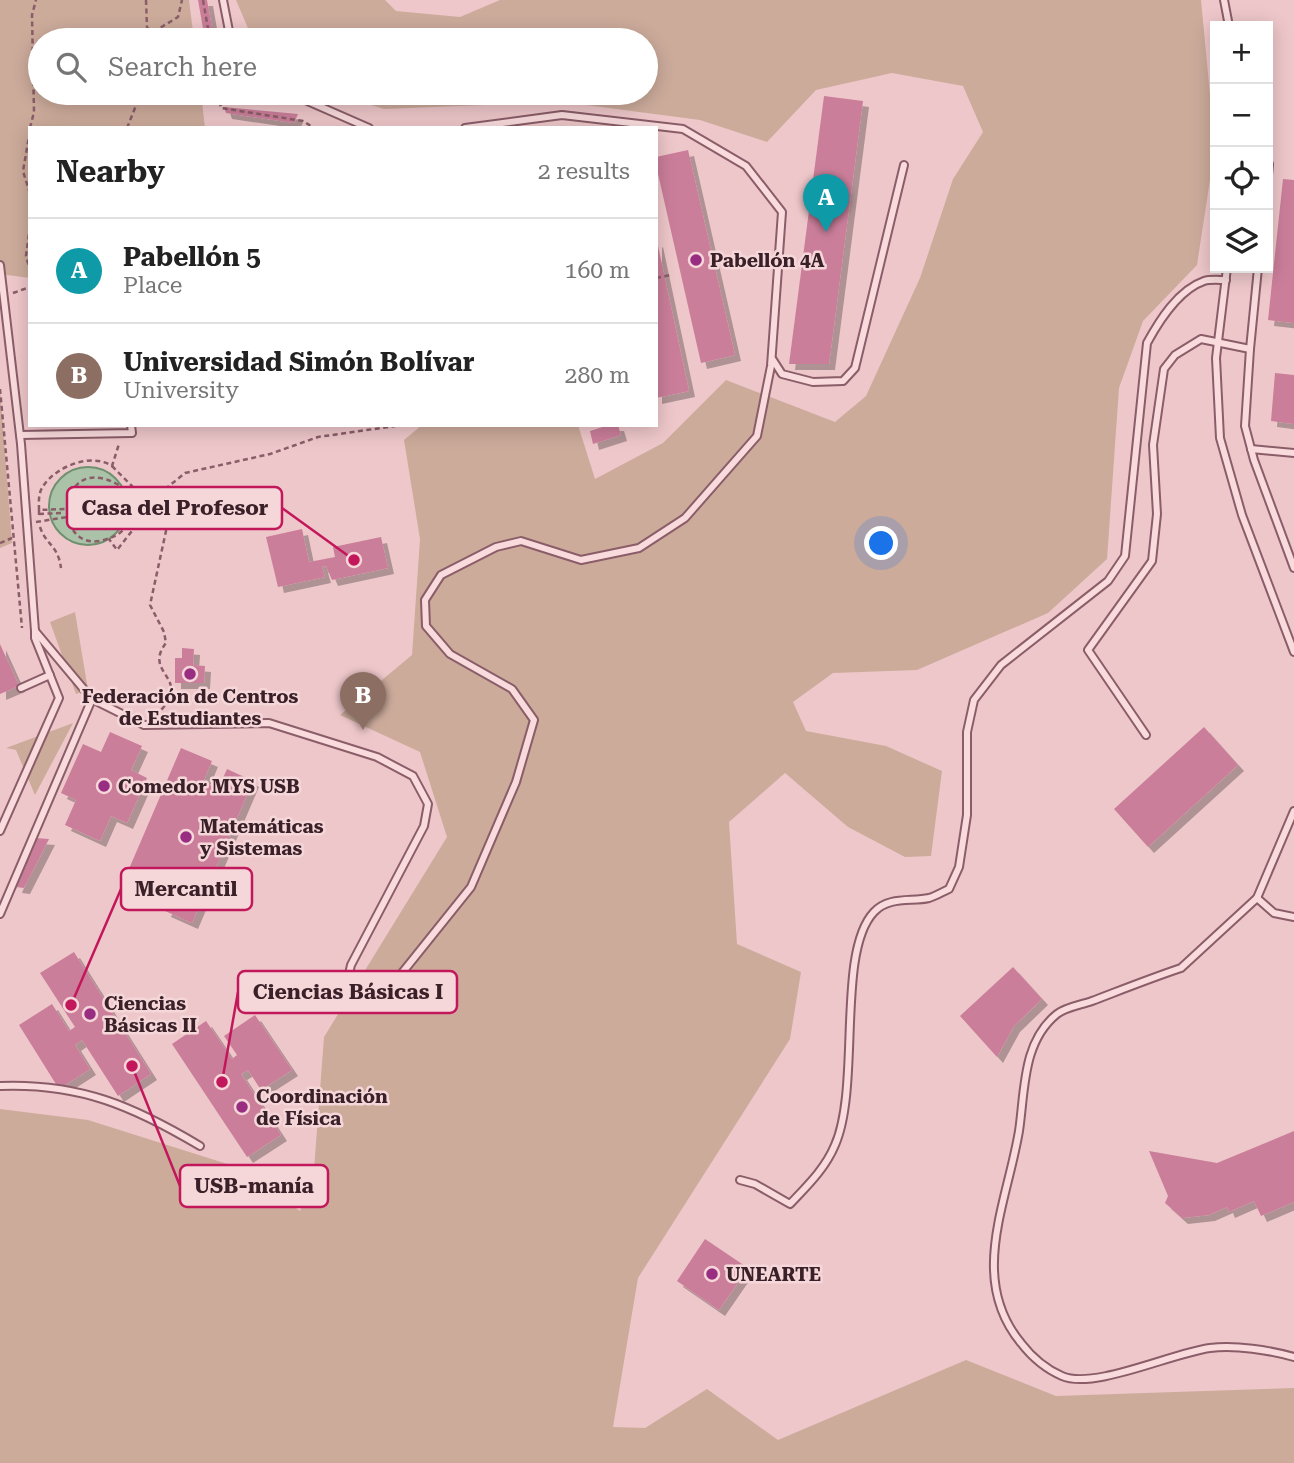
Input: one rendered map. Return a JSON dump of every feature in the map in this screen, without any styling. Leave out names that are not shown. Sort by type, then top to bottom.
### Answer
[{"type":"lane","points":[[223,0],[228,28]]},
{"type":"lane","points":[[1224,0],[1228,21]]},
{"type":"lane","points":[[316,105],[364,126]]},
{"type":"lane","points":[[480,126],[562,115],[657,126]]},
{"type":"lane","points":[[35,631],[92,699],[144,725],[269,723],[377,757],[413,776],[428,804],[424,826],[348,977],[351,990],[358,999],[370,1000],[380,996],[471,887],[516,782],[534,720],[512,689],[450,654],[426,626],[425,600],[441,575],[496,547],[521,541],[581,560],[639,548],[685,518],[757,436],[772,358],[782,212],[746,166],[683,129],[658,126]]},
{"type":"lane","points":[[772,358],[782,374],[813,382],[843,380],[855,368],[904,165]]},
{"type":"lane","points":[[0,265],[20,435],[34,638],[59,698],[0,831]]},
{"type":"lane","points":[[1227,273],[1216,358],[1220,438],[1242,515],[1294,652]]},
{"type":"lane","points":[[1258,273],[1245,426],[1294,568]]},
{"type":"lane","points":[[740,1180],[755,1184],[790,1204],[818,1175],[835,1146],[845,1112],[855,957],[860,931],[876,910],[903,898],[928,898],[948,889],[959,867],[967,815],[967,732],[974,699],[1002,665],[1108,581],[1125,556],[1147,342],[1160,318],[1185,293],[1203,281],[1226,279]]},
{"type":"lane","points":[[1146,735],[1088,650],[1152,561],[1157,514],[1153,445],[1164,369],[1175,355],[1201,339],[1250,349]]},
{"type":"lane","points":[[20,435],[132,433],[131,427]]},
{"type":"lane","points":[[1251,449],[1294,453]]},
{"type":"lane","points":[[21,688],[50,675]]},
{"type":"lane","points":[[0,914],[92,699]]},
{"type":"lane","points":[[1294,811],[1257,898],[1181,968],[1058,1012],[1041,1032],[1023,1087],[1019,1129],[992,1258],[995,1291],[1009,1329],[1028,1352],[1064,1377],[1098,1379],[1180,1354],[1213,1348],[1262,1350],[1294,1356]]},
{"type":"lane","points":[[1257,898],[1275,912],[1294,917]]},
{"type":"lane","points":[[0,1086],[106,1098],[156,1119],[200,1146]]},
{"type":"path","points":[[33,28],[36,0]]},
{"type":"path","points":[[146,0],[144,12],[148,28]]},
{"type":"path","points":[[164,28],[178,17],[182,0]]},
{"type":"path","points":[[203,0],[208,28]]},
{"type":"path","points":[[31,126],[34,105]]},
{"type":"path","points":[[128,126],[136,105]]},
{"type":"path","points":[[220,105],[221,108],[303,121],[311,126]]},
{"type":"path","points":[[303,121],[304,126]]},
{"type":"path","points":[[28,141],[23,171],[28,187]]},
{"type":"path","points":[[28,242],[28,264]]},
{"type":"path","points":[[658,278],[670,275]]},
{"type":"path","points":[[2,293],[28,287]]},
{"type":"path","points":[[0,389],[22,628]]},
{"type":"path","points":[[150,724],[170,697],[171,684],[158,661],[158,653],[166,643],[164,632],[150,605],[166,531],[156,510],[159,495],[185,473],[270,454],[318,437],[388,427]]},
{"type":"path","points":[[112,466],[119,433]]},
{"type":"path","points":[[39,513],[42,486],[59,471],[90,460],[112,466],[132,486],[140,508],[139,522],[117,550],[108,539]]},
{"type":"path","points":[[131,506],[125,489],[103,478],[80,482],[67,498],[66,509],[74,531],[83,539],[99,542],[126,527],[132,513]]},
{"type":"path","points":[[108,513],[140,508]]},
{"type":"path","points":[[39,513],[66,509]]},
{"type":"path","points":[[74,511],[89,510]]},
{"type":"path","points":[[39,513],[61,513]]},
{"type":"path","points":[[32,522],[67,517]]},
{"type":"path","points":[[40,527],[43,537],[59,552],[61,568]]},
{"type":"path","points":[[0,543],[12,538]]},
{"type":"shaded area","points":[[0,0],[189,0],[192,28],[28,28],[28,105],[202,105],[205,126],[28,126],[28,278],[0,274]]},
{"type":"shaded area","points":[[236,0],[385,0],[396,11],[460,17],[500,0],[1201,0],[1210,94],[1210,180],[1197,265],[1143,321],[1119,388],[1107,559],[1048,613],[917,670],[833,673],[793,702],[806,731],[886,746],[942,771],[931,856],[905,857],[848,827],[785,773],[729,822],[737,944],[801,972],[790,1039],[638,1278],[613,1427],[645,1428],[707,1389],[778,1440],[966,1360],[1056,1396],[1294,1388],[1294,1463],[0,1463],[0,1109],[88,1120],[240,1168],[300,1211],[313,1183],[324,1037],[447,837],[420,752],[340,715],[412,655],[420,539],[404,440],[420,427],[579,427],[595,479],[663,443],[726,380],[835,422],[866,396],[920,278],[953,179],[983,132],[963,86],[892,73],[816,90],[767,142],[700,120],[586,105],[658,105],[658,28],[248,28]]},
{"type":"shaded area","points":[[371,105],[486,105],[384,109]]},
{"type":"shaded area","points":[[0,389],[12,543],[0,548]]},
{"type":"shaded area","points":[[80,467],[96,467],[110,473],[121,484],[127,498],[127,514],[121,528],[110,539],[96,545],[80,545],[66,539],[55,528],[49,514],[49,498],[55,484],[66,473]]},
{"type":"shaded area","points":[[75,612],[88,690],[76,694],[50,622]]},
{"type":"shaded area","points":[[73,723],[35,795],[16,750],[6,748]]},
{"type":"building","points":[[198,0],[207,0],[212,28],[203,28]]},
{"type":"building","points":[[824,96],[863,101],[829,364],[789,364]]},
{"type":"building","points":[[224,107],[298,114],[294,123],[226,113]]},
{"type":"building","name":"Pabellón 4A","points":[[688,150],[735,355],[701,363],[658,174],[658,157]]},
{"type":"building","points":[[1283,179],[1294,180],[1294,323],[1268,320]]},
{"type":"building","points":[[658,246],[689,391],[658,398]]},
{"type":"building","points":[[1275,373],[1294,375],[1294,424],[1271,421]]},
{"type":"building","points":[[603,427],[619,427],[621,435],[593,444],[590,431]]},
{"type":"building","points":[[302,529],[309,562],[335,557],[333,547],[381,537],[388,568],[332,580],[326,566],[322,567],[325,577],[278,587],[266,537]]},
{"type":"building","points":[[0,644],[19,686],[0,694]]},
{"type":"building","name":"Federación de Centros de Estudiantes","points":[[182,648],[194,649],[193,665],[205,666],[204,683],[175,683],[175,658],[182,658]]},
{"type":"building","points":[[1204,727],[1238,765],[1148,847],[1114,809]]},
{"type":"building","name":"Comedor MYS USB","points":[[110,732],[142,746],[131,770],[147,778],[127,823],[111,816],[100,841],[65,825],[76,800],[61,793],[83,744],[101,752]]},
{"type":"building","name":"Matemáticas y Sistemas","points":[[181,748],[212,761],[203,782],[218,789],[227,769],[253,781],[192,923],[165,911],[173,892],[158,885],[149,905],[119,892]]},
{"type":"building","points":[[35,838],[49,839],[24,888],[16,887]]},
{"type":"building","name":"Ciencias Básicas II","points":[[74,952],[151,1074],[118,1096],[82,1040],[75,1045],[90,1069],[59,1089],[19,1025],[52,1004],[69,1031],[75,1027],[40,973]]},
{"type":"building","points":[[1013,967],[1042,999],[1014,1026],[997,1057],[960,1016]]},
{"type":"building","points":[[255,1015],[292,1070],[261,1090],[248,1070],[241,1074],[281,1135],[247,1157],[172,1044],[206,1021],[232,1059],[237,1055],[224,1036]]},
{"type":"building","points":[[1294,1131],[1294,1202],[1261,1216],[1254,1201],[1229,1212],[1227,1207],[1209,1215],[1182,1218],[1165,1203],[1168,1196],[1149,1151],[1217,1163]]},
{"type":"building","name":"UNEARTE","points":[[705,1239],[748,1268],[719,1310],[677,1281]]},
{"type":"place","name":"Pabellón 5","points":[[826,232]]},
{"type":"place","name":"Pabellón 4A","points":[[696,260]]},
{"type":"place","name":"Casa del Profesor","points":[[354,560]]},
{"type":"place","name":"Federación de Centros de Estudiantes","points":[[190,674]]},
{"type":"place","name":"Universidad Simón Bolívar","points":[[363,730]]},
{"type":"place","name":"Comedor MYS USB","points":[[104,786]]},
{"type":"place","name":"Matemáticas y Sistemas","points":[[186,837]]},
{"type":"place","name":"Mercantil","points":[[71,1005]]},
{"type":"place","name":"Ciencias Básicas II","points":[[90,1014]]},
{"type":"place","name":"USB-manía","points":[[132,1066]]},
{"type":"place","name":"Ciencias Básicas I","points":[[222,1082]]},
{"type":"place","name":"Coordinación de Física","points":[[242,1107]]},
{"type":"place","name":"UNEARTE","points":[[712,1274]]}]
